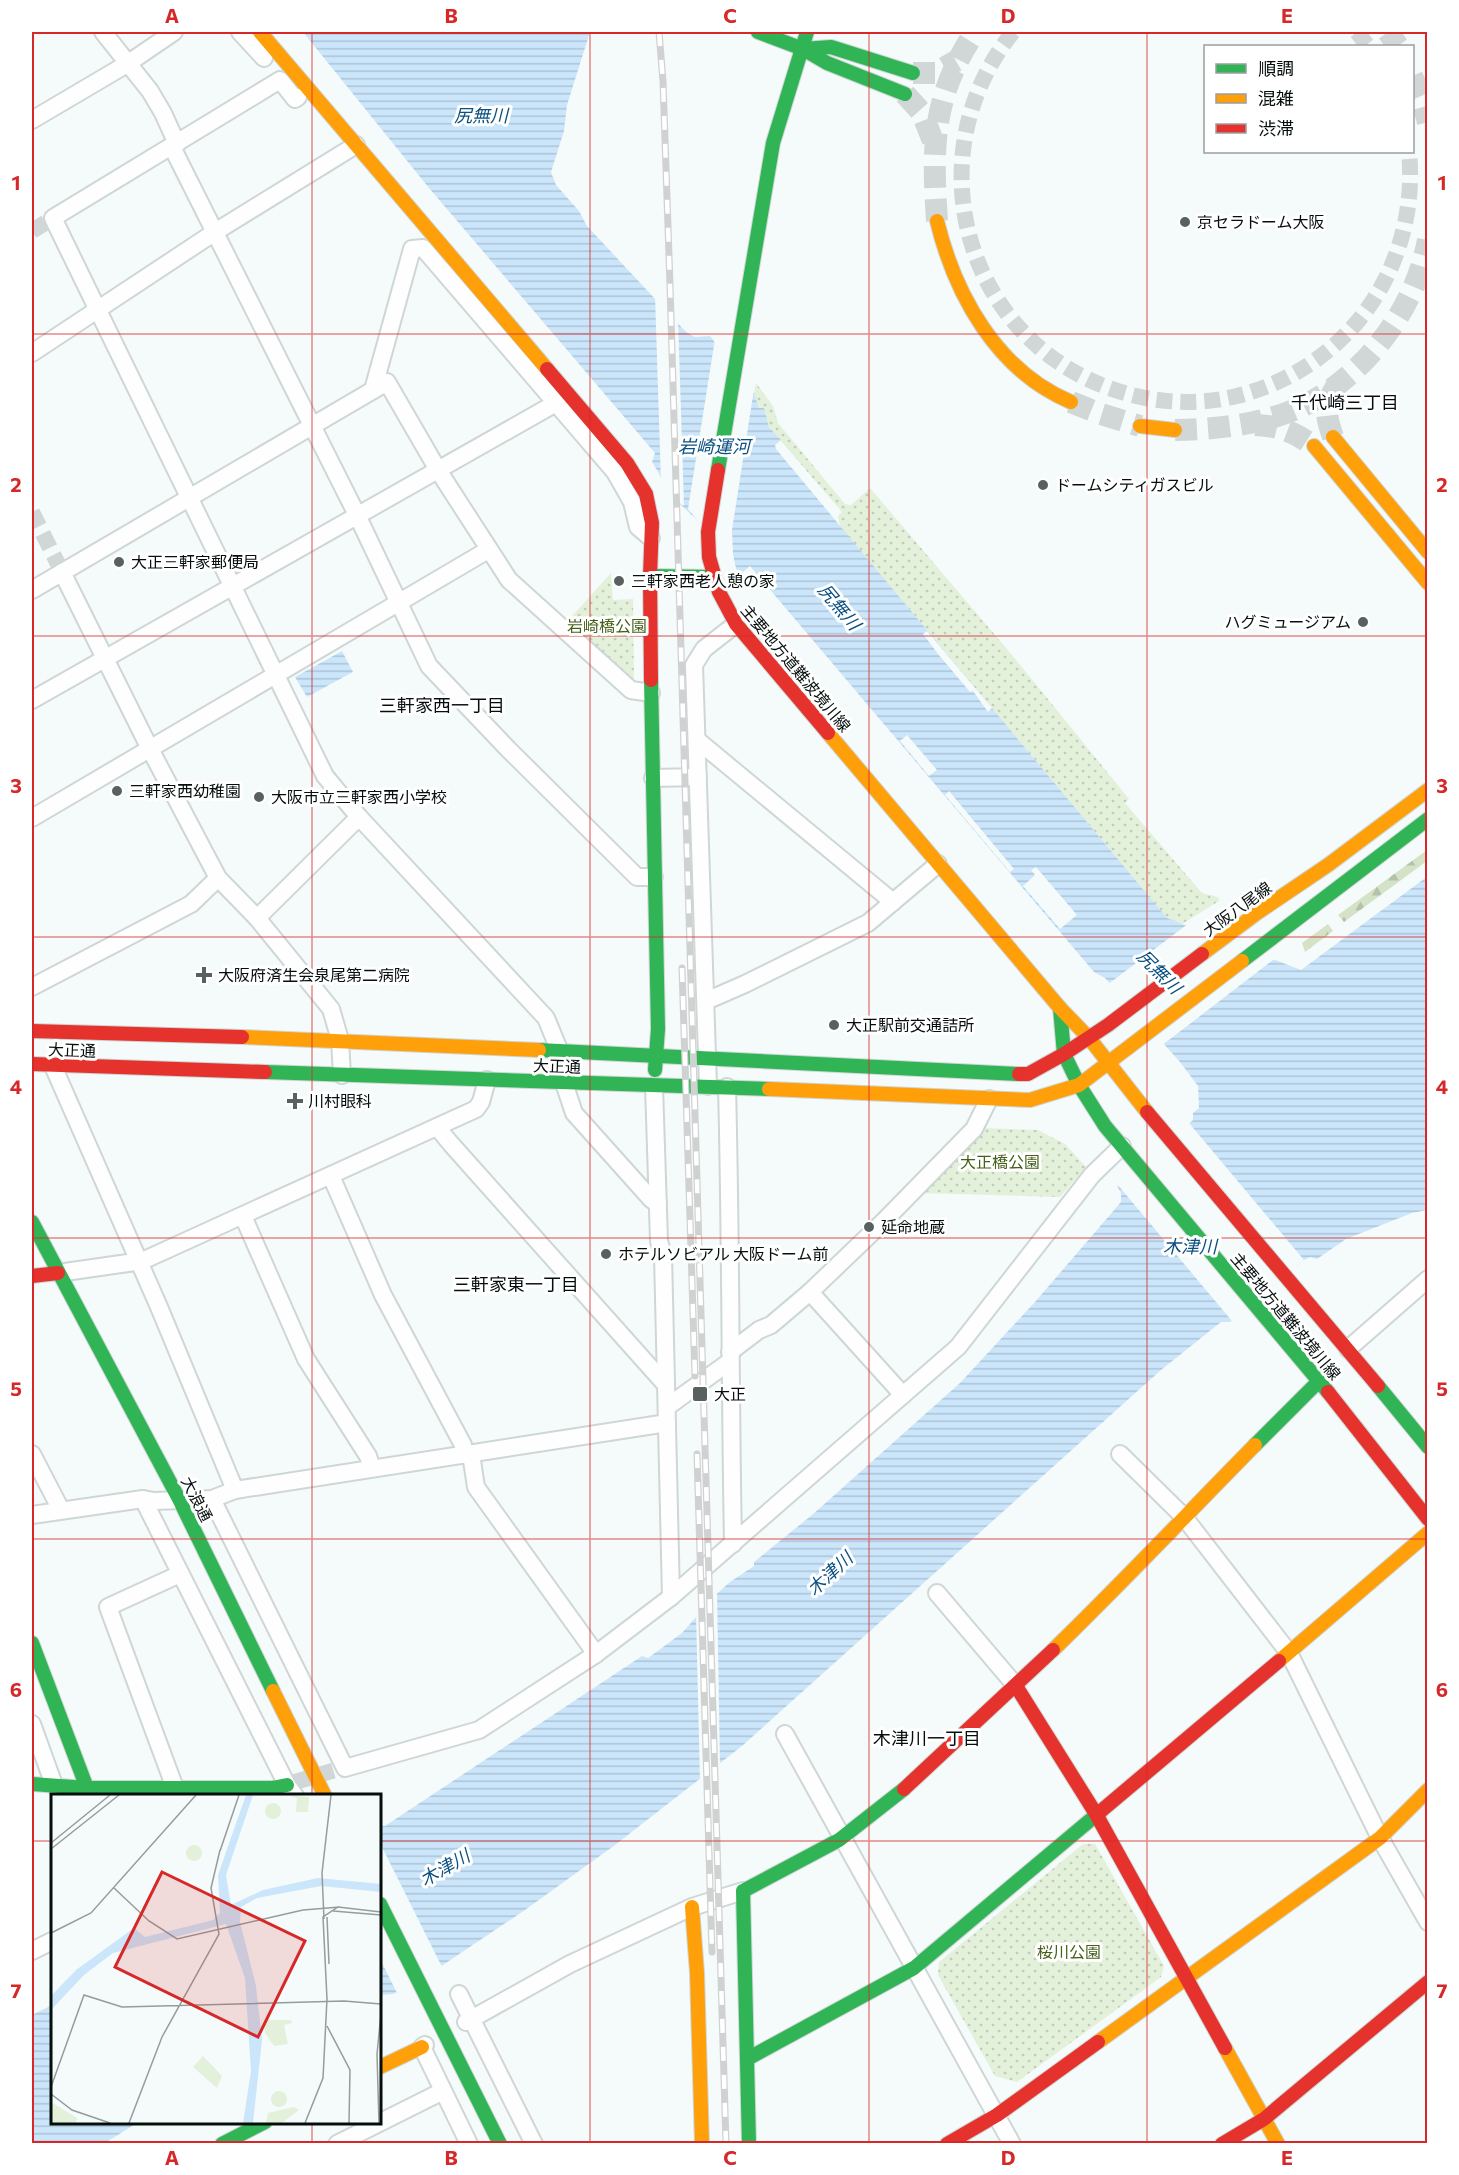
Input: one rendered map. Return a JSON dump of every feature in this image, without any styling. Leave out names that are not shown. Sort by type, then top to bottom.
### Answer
[{"type":"main road","points":[[260,32],[285,75],[356,145],[627,463],[646,494],[651,512],[651,693],[657,1055],[654,1086]]},
{"type":"main road","points":[[758,32],[803,49],[827,63],[905,94]]},
{"type":"main road","name":"主要地方道難波境川線","points":[[807,32],[773,143],[708,532],[707,549],[712,577],[719,597],[736,624],[1060,1008],[1089,1038],[1137,1100],[1428,1447]]},
{"type":"main road","points":[[803,49],[831,47],[913,73]]},
{"type":"main road","points":[[937,221],[951,272],[967,304],[994,342],[1025,373],[1071,402]]},
{"type":"main road","points":[[1140,426],[1175,430]]},
{"type":"main road","points":[[1333,437],[1428,552]]},
{"type":"main road","points":[[1314,446],[1428,583]]},
{"type":"main road","points":[[650,576],[712,577]]},
{"type":"main road","name":"大阪八尾線","points":[[1064,1054],[1123,1014],[1428,790]]},
{"type":"main road","points":[[1079,1085],[1428,819]]},
{"type":"main road","name":"主要地方道難波境川線","points":[[1060,1008],[1064,1054],[1079,1085],[1105,1126],[1320,1381],[1428,1519]]},
{"type":"main road","name":"大正通","points":[[32,1030],[340,1040],[1028,1074],[1064,1054]]},
{"type":"main road","name":"大正通","points":[[32,1065],[708,1086],[1030,1100],[1079,1085]]},
{"type":"main road","name":"大浪通","points":[[32,1222],[178,1499],[324,1794]]},
{"type":"main road","points":[[32,1276],[58,1273]]},
{"type":"main road","points":[[749,2144],[743,1891],[842,1837],[907,1787],[1017,1686],[1125,1581],[1184,1517],[1320,1381]]},
{"type":"main road","points":[[747,2059],[914,1968],[1289,1653],[1428,1533]]},
{"type":"main road","points":[[32,1643],[88,1792]]},
{"type":"main road","points":[[1017,1686],[1096,1814],[1278,2144]]},
{"type":"main road","points":[[32,1784],[54,1785],[88,1792],[175,1788],[292,1788]]},
{"type":"main road","points":[[947,2144],[996,2116],[1380,1838],[1428,1790]]},
{"type":"main road","points":[[381,1906],[500,2144]]},
{"type":"main road","points":[[692,1907],[698,1973],[702,2144]]},
{"type":"main road","points":[[1222,2144],[1264,2119],[1428,1982]]},
{"type":"main road","points":[[381,2067],[423,2046]]},
{"type":"main road","points":[[222,2144],[261,2124]]},
{"type":"street","points":[[103,32],[163,112],[174,146],[215,232],[311,428],[357,515],[429,666],[508,749],[637,877],[654,877]]},
{"type":"street","points":[[32,120],[127,64],[174,32]]},
{"type":"street","points":[[240,32],[265,58],[263,59],[285,75],[295,99],[298,97]]},
{"type":"street","points":[[285,75],[174,146],[53,218],[325,776],[359,817],[546,1018],[560,1052]]},
{"type":"street","points":[[32,353],[215,232],[356,145]]},
{"type":"street","points":[[373,390],[412,249],[423,248],[615,472],[632,502],[638,528],[651,538]]},
{"type":"street","points":[[32,590],[387,382],[438,470],[509,580],[631,690],[651,693]]},
{"type":"street","points":[[32,700],[556,403]]},
{"type":"street","points":[[32,818],[488,550]]},
{"type":"street","points":[[62,572],[150,749],[218,878],[257,918],[331,1009],[340,1040],[342,1075]]},
{"type":"street","points":[[708,1086],[694,665],[704,649],[736,624]]},
{"type":"street","points":[[697,740],[893,902]]},
{"type":"street","points":[[653,778],[698,777]]},
{"type":"street","points":[[257,918],[359,817]]},
{"type":"street","points":[[706,1001],[868,923],[938,864]]},
{"type":"street","points":[[32,987],[190,904],[218,878]]},
{"type":"street","points":[[53,1066],[139,1261],[235,1490]]},
{"type":"street","points":[[58,1273],[139,1261],[243,1216],[476,1109],[481,1102],[487,1080]]},
{"type":"street","points":[[564,1083],[574,1113],[658,1204]]},
{"type":"street","points":[[654,1086],[659,1241],[663,1255],[671,1597]]},
{"type":"street","points":[[726,1087],[730,1212],[733,1544]]},
{"type":"street","points":[[32,1515],[143,1499],[154,1501],[212,1499],[235,1490],[468,1455],[667,1415],[759,1330],[771,1325],[810,1292],[904,1201],[974,1129],[989,1099]]},
{"type":"street","points":[[437,1127],[666,1385]]},
{"type":"street","points":[[212,1499],[342,1769],[479,1730],[596,1654],[671,1597],[958,1347],[1092,1174],[1122,1146]]},
{"type":"street","points":[[331,1176],[383,1295],[468,1455],[476,1487],[596,1654]]},
{"type":"street","points":[[243,1216],[306,1359],[368,1456],[372,1468]]},
{"type":"street","points":[[1348,1349],[1428,1279]]},
{"type":"street","points":[[810,1292],[903,1395]]},
{"type":"street","points":[[32,1454],[61,1510]]},
{"type":"street","points":[[1119,1454],[1184,1517],[1289,1653],[1380,1838],[1428,1922]]},
{"type":"street","points":[[143,1499],[292,1788]]},
{"type":"street","points":[[175,1788],[108,1607],[180,1574]]},
{"type":"street","points":[[937,1593],[1017,1686]]},
{"type":"street","points":[[32,1724],[54,1785]]},
{"type":"street","points":[[785,1734],[1012,2144]]},
{"type":"street","points":[[469,2020],[570,1964],[692,1907],[743,1891]]},
{"type":"street","points":[[32,1951],[51,1942]]},
{"type":"street","points":[[459,1994],[469,2020],[534,2144]]},
{"type":"street","points":[[423,2046],[469,2144]]},
{"type":"street","points":[[381,2122],[443,2091]]},
{"type":"street","points":[[337,2144],[377,2124]]},
{"type":"green space","points":[[756,383],[773,406],[778,423],[845,504],[851,505],[870,488],[1012,655],[1129,799],[1125,803],[1201,892],[1219,898],[1219,901],[1182,924],[1167,918],[840,526],[838,516],[842,512],[769,427],[764,409],[758,407],[754,394]]},
{"type":"green space","name":"岩崎橋公園","points":[[611,573],[613,600],[633,599],[634,683],[565,624]]},
{"type":"green space","points":[[1427,850],[1427,861],[1344,922],[1338,915]]},
{"type":"green space","points":[[1328,924],[1333,931],[1305,952],[1302,943]]},
{"type":"green space","name":"大正橋公園","points":[[980,1128],[1038,1130],[1065,1144],[1086,1167],[1060,1197],[920,1193]]},
{"type":"green space","name":"桜川公園","points":[[1083,1844],[1095,1844],[1164,1966],[1161,1977],[1017,2082],[995,2076],[938,1975],[939,1962]]},
{"type":"water","points":[[303,32],[590,32],[567,105],[564,131],[551,172],[556,185],[579,211],[587,226],[686,332],[695,337],[710,336],[754,394],[759,408],[764,408],[769,427],[781,440],[775,445],[776,449],[1167,918],[1301,970],[1428,876],[1427,1210],[1412,1213],[1346,1239],[1317,1259],[1310,1257],[1304,1260],[1230,1322],[1221,1322],[1161,1370],[742,1746],[615,1845],[525,1910],[419,1981],[393,1994],[381,1995],[381,1826],[385,1826],[642,1656],[648,1658],[682,1633],[701,1608],[730,1582],[754,1566],[754,1562],[812,1515],[960,1383],[1035,1302],[1121,1202],[1121,1193],[1117,1186],[1193,1120],[1193,1113],[1199,1108],[1198,1086],[1180,1062],[1105,978],[1094,972],[750,566],[742,573],[737,571],[733,560],[720,541],[677,501],[667,487],[652,462],[655,453],[429,188]]},
{"type":"water","points":[[342,651],[353,672],[307,697],[295,677]]},
{"type":"water","points":[[51,2006],[51,2124],[135,2124],[105,2143],[32,2143],[32,2015]]},
{"type":"pier","points":[[655,295],[678,319],[684,506],[671,497],[661,482]]},
{"type":"pier","points":[[715,339],[754,389],[732,530],[737,574],[725,553],[688,509]]},
{"type":"pier","points":[[927,631],[992,708],[988,712],[973,691],[970,692],[938,654],[923,634]]},
{"type":"pier","points":[[907,735],[937,770],[929,776],[900,741]]},
{"type":"pier","points":[[949,791],[1014,869],[1010,872],[945,795]]},
{"type":"pier","points":[[1036,867],[1077,915],[1060,929],[1023,886],[1035,875],[1031,870]]},
{"type":"pier","points":[[1189,923],[1277,957],[1161,1046],[1107,985]]},
{"type":"pier","points":[[1189,1123],[1304,1260],[1232,1321],[1117,1184]]},
{"type":"pier","points":[[717,1590],[720,1766],[700,1782],[696,1612],[699,1606]]},
{"type":"pier","points":[[381,1845],[443,1969],[421,1984],[398,1995],[381,1961]]},
{"type":"tunnel","points":[[937,221],[935,146],[938,123],[950,78],[975,32]]},
{"type":"tunnel","points":[[1013,32],[983,80],[966,132],[962,184],[970,236],[989,285],[1019,328],[1061,364],[1127,394],[1158,400],[1190,402],[1237,396],[1288,377],[1333,347],[1372,303],[1393,263],[1406,219],[1409,197],[1409,153]]},
{"type":"tunnel","points":[[1357,32],[1367,45]]},
{"type":"tunnel","points":[[1388,32],[1397,45]]},
{"type":"tunnel","points":[[913,73],[935,73],[956,61]]},
{"type":"tunnel","points":[[1414,81],[1428,122]]},
{"type":"tunnel","points":[[905,94],[922,113],[933,141]]},
{"type":"tunnel","points":[[32,231],[53,218]]},
{"type":"tunnel","points":[[1175,430],[1207,429],[1271,418],[1301,407],[1346,378],[1384,338],[1399,315],[1412,291],[1428,240]]},
{"type":"tunnel","points":[[1333,437],[1327,410],[1337,385]]},
{"type":"tunnel","points":[[1071,402],[1140,426]]},
{"type":"tunnel","points":[[1255,425],[1286,431],[1314,446]]},
{"type":"tunnel","points":[[32,512],[62,572]]},
{"type":"tunnel","points":[[295,1782],[339,1769]]},
{"type":"railway","points":[[659,32],[663,81],[670,285],[726,2144]]},
{"type":"railway","points":[[682,968],[695,1376]]},
{"type":"railway","points":[[697,1454],[712,1952]]},
{"type":"traffic: fast","points":[[758,32],[803,49],[827,63],[905,94]]},
{"type":"traffic: fast","points":[[718,470],[773,143],[807,32]]},
{"type":"traffic: fast","points":[[803,49],[831,47],[913,73]]},
{"type":"traffic: fast","points":[[650,576],[712,577]]},
{"type":"traffic: fast","points":[[651,680],[658,1029],[655,1070]]},
{"type":"traffic: fast","points":[[1242,961],[1428,819]]},
{"type":"traffic: fast","points":[[1060,1008],[1064,1054],[1079,1085],[1105,1126],[1328,1392]]},
{"type":"traffic: fast","points":[[539,1050],[1019,1074]]},
{"type":"traffic: fast","points":[[265,1072],[769,1089]]},
{"type":"traffic: fast","points":[[32,1222],[179,1499],[273,1691]]},
{"type":"traffic: fast","points":[[1255,1445],[1319,1381]]},
{"type":"traffic: fast","points":[[1378,1386],[1428,1447]]},
{"type":"traffic: fast","points":[[32,1643],[89,1794]]},
{"type":"traffic: fast","points":[[32,1784],[87,1788],[272,1788],[287,1785]]},
{"type":"traffic: fast","points":[[749,2144],[743,1891],[839,1840],[904,1789]]},
{"type":"traffic: fast","points":[[747,2059],[914,1968],[1101,1811]]},
{"type":"traffic: fast","points":[[381,1906],[500,2144]]},
{"type":"traffic: fast","points":[[222,2144],[261,2124]]},
{"type":"traffic: slow","points":[[260,32],[547,369]]},
{"type":"traffic: slow","points":[[937,221],[955,276],[983,328],[1021,371],[1045,388],[1071,402]]},
{"type":"traffic: slow","points":[[1140,426],[1175,430]]},
{"type":"traffic: slow","points":[[1333,437],[1428,552]]},
{"type":"traffic: slow","points":[[1314,446],[1428,583]]},
{"type":"traffic: slow","points":[[828,733],[1060,1008],[1089,1038],[1147,1112]]},
{"type":"traffic: slow","points":[[1202,954],[1328,865],[1428,790]]},
{"type":"traffic: slow","points":[[769,1089],[1030,1100],[1079,1085],[1242,961]]},
{"type":"traffic: slow","points":[[242,1037],[539,1050]]},
{"type":"traffic: slow","points":[[1053,1650],[1255,1445]]},
{"type":"traffic: slow","points":[[1279,1661],[1428,1533]]},
{"type":"traffic: slow","points":[[273,1691],[324,1794]]},
{"type":"traffic: slow","points":[[1098,2042],[1380,1838],[1428,1790]]},
{"type":"traffic: slow","points":[[692,1907],[697,1973],[702,2144]]},
{"type":"traffic: slow","points":[[381,2067],[422,2047]]},
{"type":"traffic: slow","points":[[1225,2048],[1278,2144]]},
{"type":"traffic: jam","points":[[547,369],[627,463],[646,494],[652,523],[651,680]]},
{"type":"traffic: jam","points":[[718,470],[708,532],[709,557],[719,592],[736,624],[828,733]]},
{"type":"traffic: jam","points":[[1019,1074],[1028,1074],[1064,1054],[1108,1025],[1202,954]]},
{"type":"traffic: jam","points":[[32,1031],[242,1037]]},
{"type":"traffic: jam","points":[[32,1064],[265,1072]]},
{"type":"traffic: jam","points":[[1147,1112],[1378,1386]]},
{"type":"traffic: jam","points":[[32,1276],[58,1273]]},
{"type":"traffic: jam","points":[[1328,1392],[1428,1519]]},
{"type":"traffic: jam","points":[[904,1789],[1053,1650]]},
{"type":"traffic: jam","points":[[1101,1811],[1279,1661]]},
{"type":"traffic: jam","points":[[1016,1686],[1096,1814],[1225,2048]]},
{"type":"traffic: jam","points":[[1222,2144],[1264,2119],[1428,1982]]},
{"type":"traffic: jam","points":[[947,2144],[997,2115],[1098,2042]]},
{"type":"place","name":"京セラドーム大阪","points":[[1185,222]]},
{"type":"place","name":"ドームシティガスビル","points":[[1043,485]]},
{"type":"place","name":"大正三軒家郵便局","points":[[119,562]]},
{"type":"place","name":"三軒家西老人憩の家","points":[[619,581]]},
{"type":"place","name":"ハグミュージアム","points":[[1363,622]]},
{"type":"place","name":"三軒家西幼稚園","points":[[117,791]]},
{"type":"place","name":"大阪市立三軒家西小学校","points":[[259,797]]},
{"type":"place","name":"大阪府済生会泉尾第二病院","points":[[204,975]]},
{"type":"place","name":"大正駅前交通詰所","points":[[834,1025]]},
{"type":"place","name":"川村眼科","points":[[295,1101]]},
{"type":"place","name":"延命地蔵","points":[[869,1227]]},
{"type":"place","name":"ホテルソビアル 大阪ドーム前","points":[[606,1254]]},
{"type":"place","name":"大正","points":[[700,1394]]},
{"type":"district","name":"千代崎三丁目","points":[[1345,403]]},
{"type":"district","name":"三軒家西一丁目","points":[[442,706]]},
{"type":"district","name":"三軒家東一丁目","points":[[516,1285]]},
{"type":"district","name":"木津川一丁目","points":[[927,1739]]},
{"type":"water label","name":"尻無川","points":[[481,116]]},
{"type":"water label","name":"岩崎運河","points":[[714,447]]},
{"type":"water label","name":"尻無川","points":[[839,607]]},
{"type":"water label","name":"尻無川","points":[[1159,972]]},
{"type":"water label","name":"木津川","points":[[1190,1247]]},
{"type":"water label","name":"木津川","points":[[830,1574]]},
{"type":"water label","name":"木津川","points":[[445,1868]]}]
